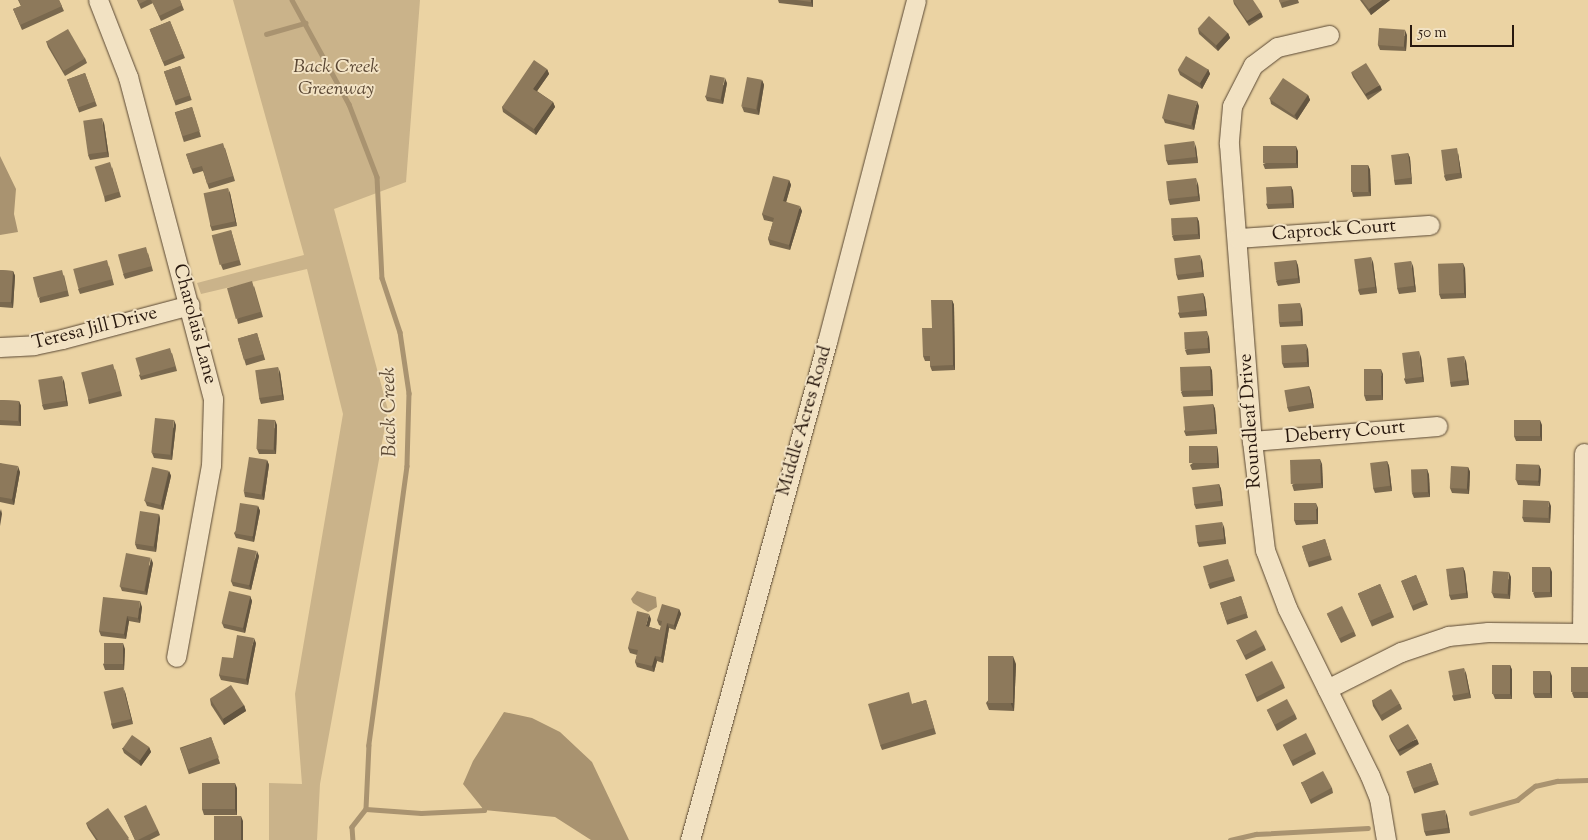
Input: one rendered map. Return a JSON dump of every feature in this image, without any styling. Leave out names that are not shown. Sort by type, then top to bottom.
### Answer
[{"type":"street","name":"Charolais Lane","points":[[98,0],[128,77],[209,377],[214,432],[176,657]]},
{"type":"street","name":"Middle Acres Road","points":[[690,840],[827,342],[916,0]]},
{"type":"street","name":"Roundleaf Drive","points":[[1329,34],[1277,47],[1253,65],[1242,82],[1232,106],[1229,129],[1260,526],[1271,574],[1379,798],[1386,840]]},
{"type":"street","name":"Caprock Court","points":[[1238,238],[1430,224]]},
{"type":"street","name":"Teresa Jill Drive","points":[[0,346],[34,345],[62,339],[190,305]]},
{"type":"street","name":"Deberry Court","points":[[1252,441],[1437,426]]},
{"type":"street","points":[[1327,689],[1401,652],[1448,636],[1585,633],[1584,453]]},
{"type":"green space","name":"Back Creek Greenway","points":[[233,0],[420,0],[406,182],[334,209],[388,410],[320,784],[317,840],[269,840],[269,783],[302,784],[295,694],[343,414],[307,269],[201,294],[197,283],[304,255]]},
{"type":"shaded area","points":[[0,156],[16,189],[14,214],[18,232],[0,235]]},
{"type":"shaded area","points":[[637,591],[656,597],[657,607],[648,612],[633,603],[631,599]]},
{"type":"shaded area","points":[[504,712],[532,718],[560,732],[592,762],[629,840],[591,840],[555,817],[484,810],[463,784],[473,761]]},
{"type":"building","points":[[19,0],[59,0],[62,6],[20,25],[13,9],[21,6]]},
{"type":"building","points":[[138,0],[147,0],[139,4]]},
{"type":"building","points":[[151,0],[180,0],[182,5],[159,16]]},
{"type":"building","points":[[1233,0],[1253,0],[1261,12],[1247,21]]},
{"type":"building","points":[[1279,0],[1290,0],[1280,3]]},
{"type":"building","points":[[1362,0],[1382,0],[1369,9]]},
{"type":"building","points":[[1209,16],[1228,33],[1216,45],[1198,29]]},
{"type":"building","points":[[170,21],[183,53],[163,62],[150,29]]},
{"type":"building","points":[[1379,28],[1405,30],[1404,47],[1378,45]]},
{"type":"building","points":[[68,29],[85,58],[63,71],[46,42]]},
{"type":"building","points":[[1186,56],[1208,69],[1200,83],[1178,70]]},
{"type":"building","points":[[534,60],[547,69],[533,89],[553,102],[534,129],[502,107]]},
{"type":"building","points":[[1366,63],[1380,85],[1365,94],[1352,72]]},
{"type":"building","points":[[180,66],[190,95],[174,101],[164,72]]},
{"type":"building","points":[[85,73],[95,101],[77,108],[67,79]]},
{"type":"building","points":[[710,75],[725,78],[721,99],[706,97]]},
{"type":"building","points":[[747,77],[762,80],[756,109],[741,106]]},
{"type":"building","points":[[1283,78],[1308,95],[1294,116],[1269,99]]},
{"type":"building","points":[[1168,94],[1197,101],[1191,126],[1162,118]]},
{"type":"building","points":[[192,107],[200,131],[183,136],[175,113]]},
{"type":"building","points":[[102,118],[107,152],[88,154],[83,121]]},
{"type":"building","points":[[1194,141],[1196,157],[1166,161],[1164,145]]},
{"type":"building","points":[[223,143],[233,176],[207,184],[202,166],[191,169],[186,154]]},
{"type":"building","points":[[1263,146],[1296,146],[1296,163],[1263,163]]},
{"type":"building","points":[[1457,148],[1460,173],[1444,175],[1441,150]]},
{"type":"building","points":[[1408,153],[1411,178],[1394,180],[1391,155]]},
{"type":"building","points":[[110,162],[119,192],[104,196],[95,167]]},
{"type":"building","points":[[1351,165],[1368,165],[1368,192],[1351,192]]},
{"type":"building","points":[[773,176],[789,180],[783,201],[800,206],[789,245],[768,239],[774,218],[762,214]]},
{"type":"building","points":[[1196,178],[1198,196],[1168,199],[1166,181]]},
{"type":"building","points":[[1291,186],[1292,203],[1267,204],[1266,187]]},
{"type":"building","points":[[228,188],[235,221],[211,226],[204,193]]},
{"type":"building","points":[[1197,217],[1198,234],[1172,235],[1171,218]]},
{"type":"building","points":[[231,230],[239,260],[220,265],[212,235]]},
{"type":"building","points":[[146,247],[151,266],[123,274],[118,255]]},
{"type":"building","points":[[1200,255],[1202,272],[1176,275],[1174,258]]},
{"type":"building","points":[[1371,257],[1375,287],[1358,289],[1354,259]]},
{"type":"building","points":[[107,260],[112,279],[78,288],[73,269]]},
{"type":"building","points":[[1296,260],[1298,278],[1276,280],[1274,262]]},
{"type":"building","points":[[1411,261],[1414,286],[1397,288],[1394,263]]},
{"type":"building","points":[[1463,263],[1464,293],[1439,294],[1438,264]]},
{"type":"building","points":[[0,270],[13,271],[11,302],[0,302]]},
{"type":"building","points":[[62,270],[67,290],[38,298],[33,277]]},
{"type":"building","points":[[252,281],[261,312],[236,319],[227,288]]},
{"type":"building","points":[[1203,293],[1205,310],[1179,313],[1177,296]]},
{"type":"building","points":[[931,300],[952,300],[953,365],[930,366],[930,356],[923,356],[922,328],[932,328]]},
{"type":"building","points":[[1300,303],[1301,321],[1279,322],[1278,304]]},
{"type":"building","points":[[1207,331],[1208,348],[1185,349],[1184,332]]},
{"type":"building","points":[[257,333],[263,354],[244,360],[238,339]]},
{"type":"building","points":[[1306,344],[1307,362],[1282,363],[1281,345]]},
{"type":"building","points":[[170,348],[175,366],[141,376],[135,358]]},
{"type":"building","points":[[1419,351],[1422,377],[1405,379],[1402,353]]},
{"type":"building","points":[[1464,356],[1467,380],[1450,382],[1447,358]]},
{"type":"building","points":[[113,364],[120,391],[88,400],[81,373]]},
{"type":"building","points":[[1210,366],[1211,390],[1181,391],[1180,367]]},
{"type":"building","points":[[278,367],[282,395],[259,398],[255,370]]},
{"type":"building","points":[[1364,369],[1381,369],[1381,395],[1364,395]]},
{"type":"building","points":[[62,376],[66,401],[42,404],[38,380]]},
{"type":"building","points":[[1309,386],[1312,403],[1287,407],[1284,390]]},
{"type":"building","points":[[0,400],[19,401],[18,421],[0,420]]},
{"type":"building","points":[[1213,404],[1215,429],[1185,432],[1183,407]]},
{"type":"building","points":[[155,418],[174,420],[170,455],[151,453]]},
{"type":"building","points":[[258,419],[275,420],[273,450],[256,449]]},
{"type":"building","points":[[1514,420],[1540,420],[1540,436],[1514,436]]},
{"type":"building","points":[[1189,446],[1217,446],[1217,463],[1189,463]]},
{"type":"building","points":[[249,457],[267,460],[261,494],[244,492]]},
{"type":"building","points":[[1320,459],[1321,483],[1291,484],[1290,460]]},
{"type":"building","points":[[1387,461],[1390,486],[1373,488],[1370,463]]},
{"type":"building","points":[[0,463],[18,466],[12,499],[0,497]]},
{"type":"building","points":[[1516,464],[1539,465],[1538,481],[1515,480]]},
{"type":"building","points":[[1451,466],[1468,467],[1467,489],[1450,488]]},
{"type":"building","points":[[152,467],[169,471],[161,505],[144,501]]},
{"type":"building","points":[[1427,469],[1428,492],[1412,493],[1411,470]]},
{"type":"building","points":[[1219,484],[1221,501],[1194,504],[1192,487]]},
{"type":"building","points":[[1523,500],[1549,501],[1548,518],[1522,517]]},
{"type":"building","points":[[240,503],[258,506],[253,536],[235,534]]},
{"type":"building","points":[[1294,503],[1316,503],[1316,520],[1294,520]]},
{"type":"building","points":[[140,511],[159,514],[154,547],[135,544]]},
{"type":"building","points":[[1222,522],[1224,539],[1197,542],[1195,525]]},
{"type":"building","points":[[1325,539],[1330,555],[1307,562],[1302,546]]},
{"type":"building","points":[[238,547],[257,551],[249,585],[231,581]]},
{"type":"building","points":[[126,553],[151,558],[144,591],[120,586]]},
{"type":"building","points":[[1228,559],[1233,576],[1208,583],[1203,566]]},
{"type":"building","points":[[1463,567],[1466,593],[1449,595],[1446,569]]},
{"type":"building","points":[[1532,567],[1550,567],[1550,592],[1532,592]]},
{"type":"building","points":[[1493,571],[1509,572],[1507,594],[1491,593]]},
{"type":"building","points":[[1416,575],[1426,600],[1411,606],[1401,581]]},
{"type":"building","points":[[1380,584],[1392,612],[1370,621],[1358,593]]},
{"type":"building","points":[[229,591],[250,596],[243,628],[222,623]]},
{"type":"building","points":[[1241,596],[1247,613],[1226,620],[1220,603]]},
{"type":"building","points":[[103,597],[140,601],[138,618],[127,616],[124,634],[99,631]]},
{"type":"building","points":[[662,604],[679,609],[674,625],[667,623],[661,657],[655,656],[652,666],[635,662],[638,650],[628,648],[637,611],[649,614],[646,626],[660,630],[662,621],[657,620]]},
{"type":"building","points":[[1342,606],[1354,631],[1339,639],[1327,613]]},
{"type":"building","points":[[1256,630],[1264,645],[1245,655],[1237,640]]},
{"type":"building","points":[[237,635],[254,638],[246,679],[219,675],[222,657],[233,658]]},
{"type":"building","points":[[104,643],[123,643],[123,664],[104,664]]},
{"type":"building","points":[[988,656],[1013,656],[1013,703],[988,703]]},
{"type":"building","points":[[1272,661],[1283,683],[1257,697],[1245,675]]},
{"type":"building","points":[[1492,665],[1510,665],[1510,694],[1492,694]]},
{"type":"building","points":[[1571,667],[1588,667],[1588,692],[1571,692]]},
{"type":"building","points":[[1464,668],[1469,693],[1453,696],[1448,671]]},
{"type":"building","points":[[1533,671],[1550,671],[1550,693],[1533,693]]},
{"type":"building","points":[[231,685],[244,705],[223,719],[210,699]]},
{"type":"building","points":[[123,687],[131,719],[112,724],[104,692]]},
{"type":"building","points":[[1391,689],[1400,704],[1381,715],[1372,700]]},
{"type":"building","points":[[909,692],[912,704],[926,700],[934,728],[880,745],[868,704]]},
{"type":"building","points":[[1287,699],[1295,714],[1275,725],[1267,710]]},
{"type":"building","points":[[1408,724],[1417,739],[1398,750],[1389,735]]},
{"type":"building","points":[[1306,733],[1314,749],[1291,761],[1283,745]]},
{"type":"building","points":[[132,735],[149,747],[140,760],[123,748]]},
{"type":"building","points":[[211,737],[219,758],[188,769],[180,749]]},
{"type":"building","points":[[1431,763],[1437,780],[1412,788],[1406,771]]},
{"type":"building","points":[[1323,771],[1332,788],[1310,800],[1301,783]]},
{"type":"building","points":[[202,783],[235,783],[235,809],[202,809]]},
{"type":"building","points":[[146,805],[158,830],[135,840],[124,816]]},
{"type":"building","points":[[108,808],[129,838],[127,840],[98,840],[86,823]]},
{"type":"building","points":[[1445,810],[1448,828],[1424,832],[1421,814]]},
{"type":"building","points":[[214,816],[241,816],[241,840],[214,840]]},
{"type":"waterway","name":"Back Creek","points":[[292,0],[349,104],[377,177],[382,278],[400,332],[409,393],[407,466],[369,745],[366,809],[352,827],[353,840]]},
{"type":"waterway","points":[[266,34],[305,23]]},
{"type":"waterway","points":[[1471,813],[1517,800],[1535,786],[1557,781],[1588,780]]},
{"type":"waterway","points":[[366,809],[421,813],[484,810],[485,806]]},
{"type":"waterway","points":[[1230,840],[1256,834],[1368,828]]}]
